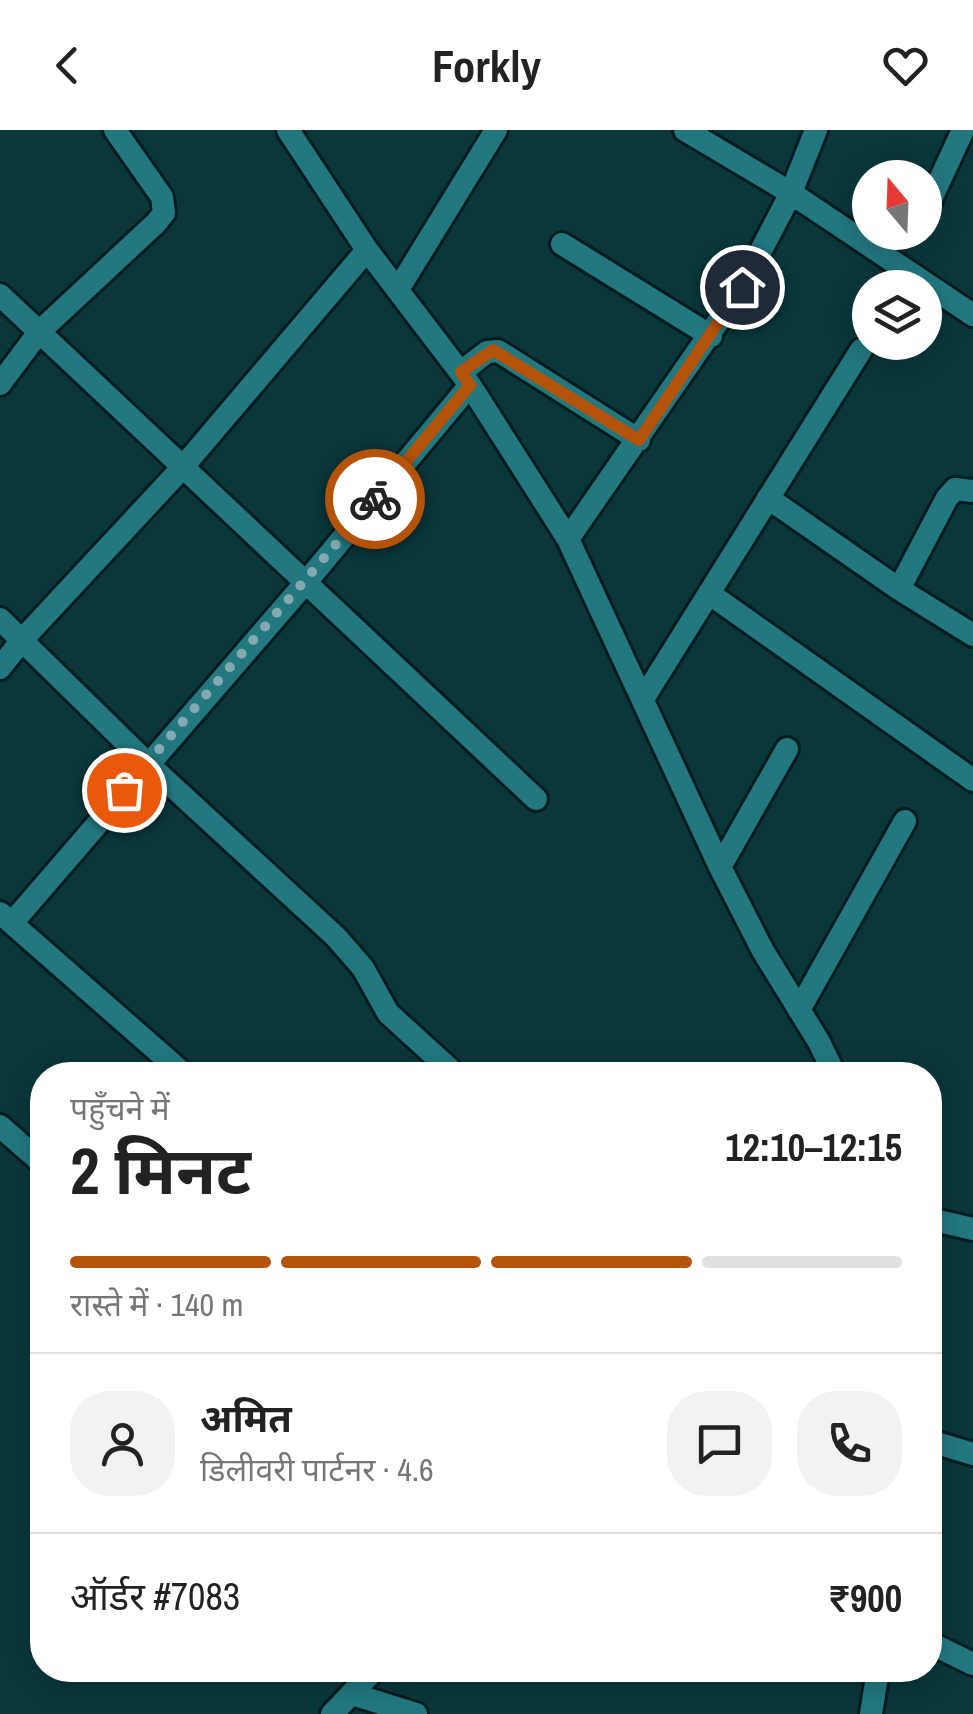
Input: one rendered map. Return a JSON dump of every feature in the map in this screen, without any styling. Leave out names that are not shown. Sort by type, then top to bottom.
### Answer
[{"type":"street","points":[[0,384],[40,332],[164,213],[162,197],[115,130]]},
{"type":"street","points":[[288,130],[367,250],[466,378],[568,539],[720,867],[763,951],[828,1062]]},
{"type":"street","points":[[399,288],[496,130]]},
{"type":"street","points":[[684,130],[790,193],[973,315]]},
{"type":"street","points":[[568,539],[754,267],[816,130]]},
{"type":"street","points":[[942,175],[963,130]]},
{"type":"street","points":[[562,244],[710,336]]},
{"type":"street","points":[[0,668],[182,468],[367,250]]},
{"type":"street","points":[[0,296],[536,799]]},
{"type":"street","points":[[170,1062],[6,918],[307,581],[487,352],[498,350],[639,440]]},
{"type":"street","points":[[643,699],[855,360]]},
{"type":"street","points":[[899,590],[947,498],[955,490],[973,491]]},
{"type":"street","points":[[768,498],[899,590],[973,635]]},
{"type":"street","points":[[710,594],[973,780]]},
{"type":"street","points":[[0,619],[147,764],[336,936],[362,968],[388,1013],[442,1062]]},
{"type":"street","points":[[720,867],[787,749]]},
{"type":"street","points":[[799,1010],[905,821]]},
{"type":"street","points":[[0,1126],[30,1152]]},
{"type":"street","points":[[942,1223],[973,1229]]},
{"type":"street","points":[[942,1444],[973,1454]]},
{"type":"street","points":[[942,1649],[973,1664]]},
{"type":"street","points":[[332,1714],[363,1682]]},
{"type":"street","points":[[871,1714],[877,1682]]},
{"type":"street","points":[[352,1694],[416,1714]]},
{"type":"way so far","points":[[124,790],[375,499]]},
{"type":"route","points":[[375,499],[470,385],[461,372],[493,350],[639,440],[742,287]]}]
